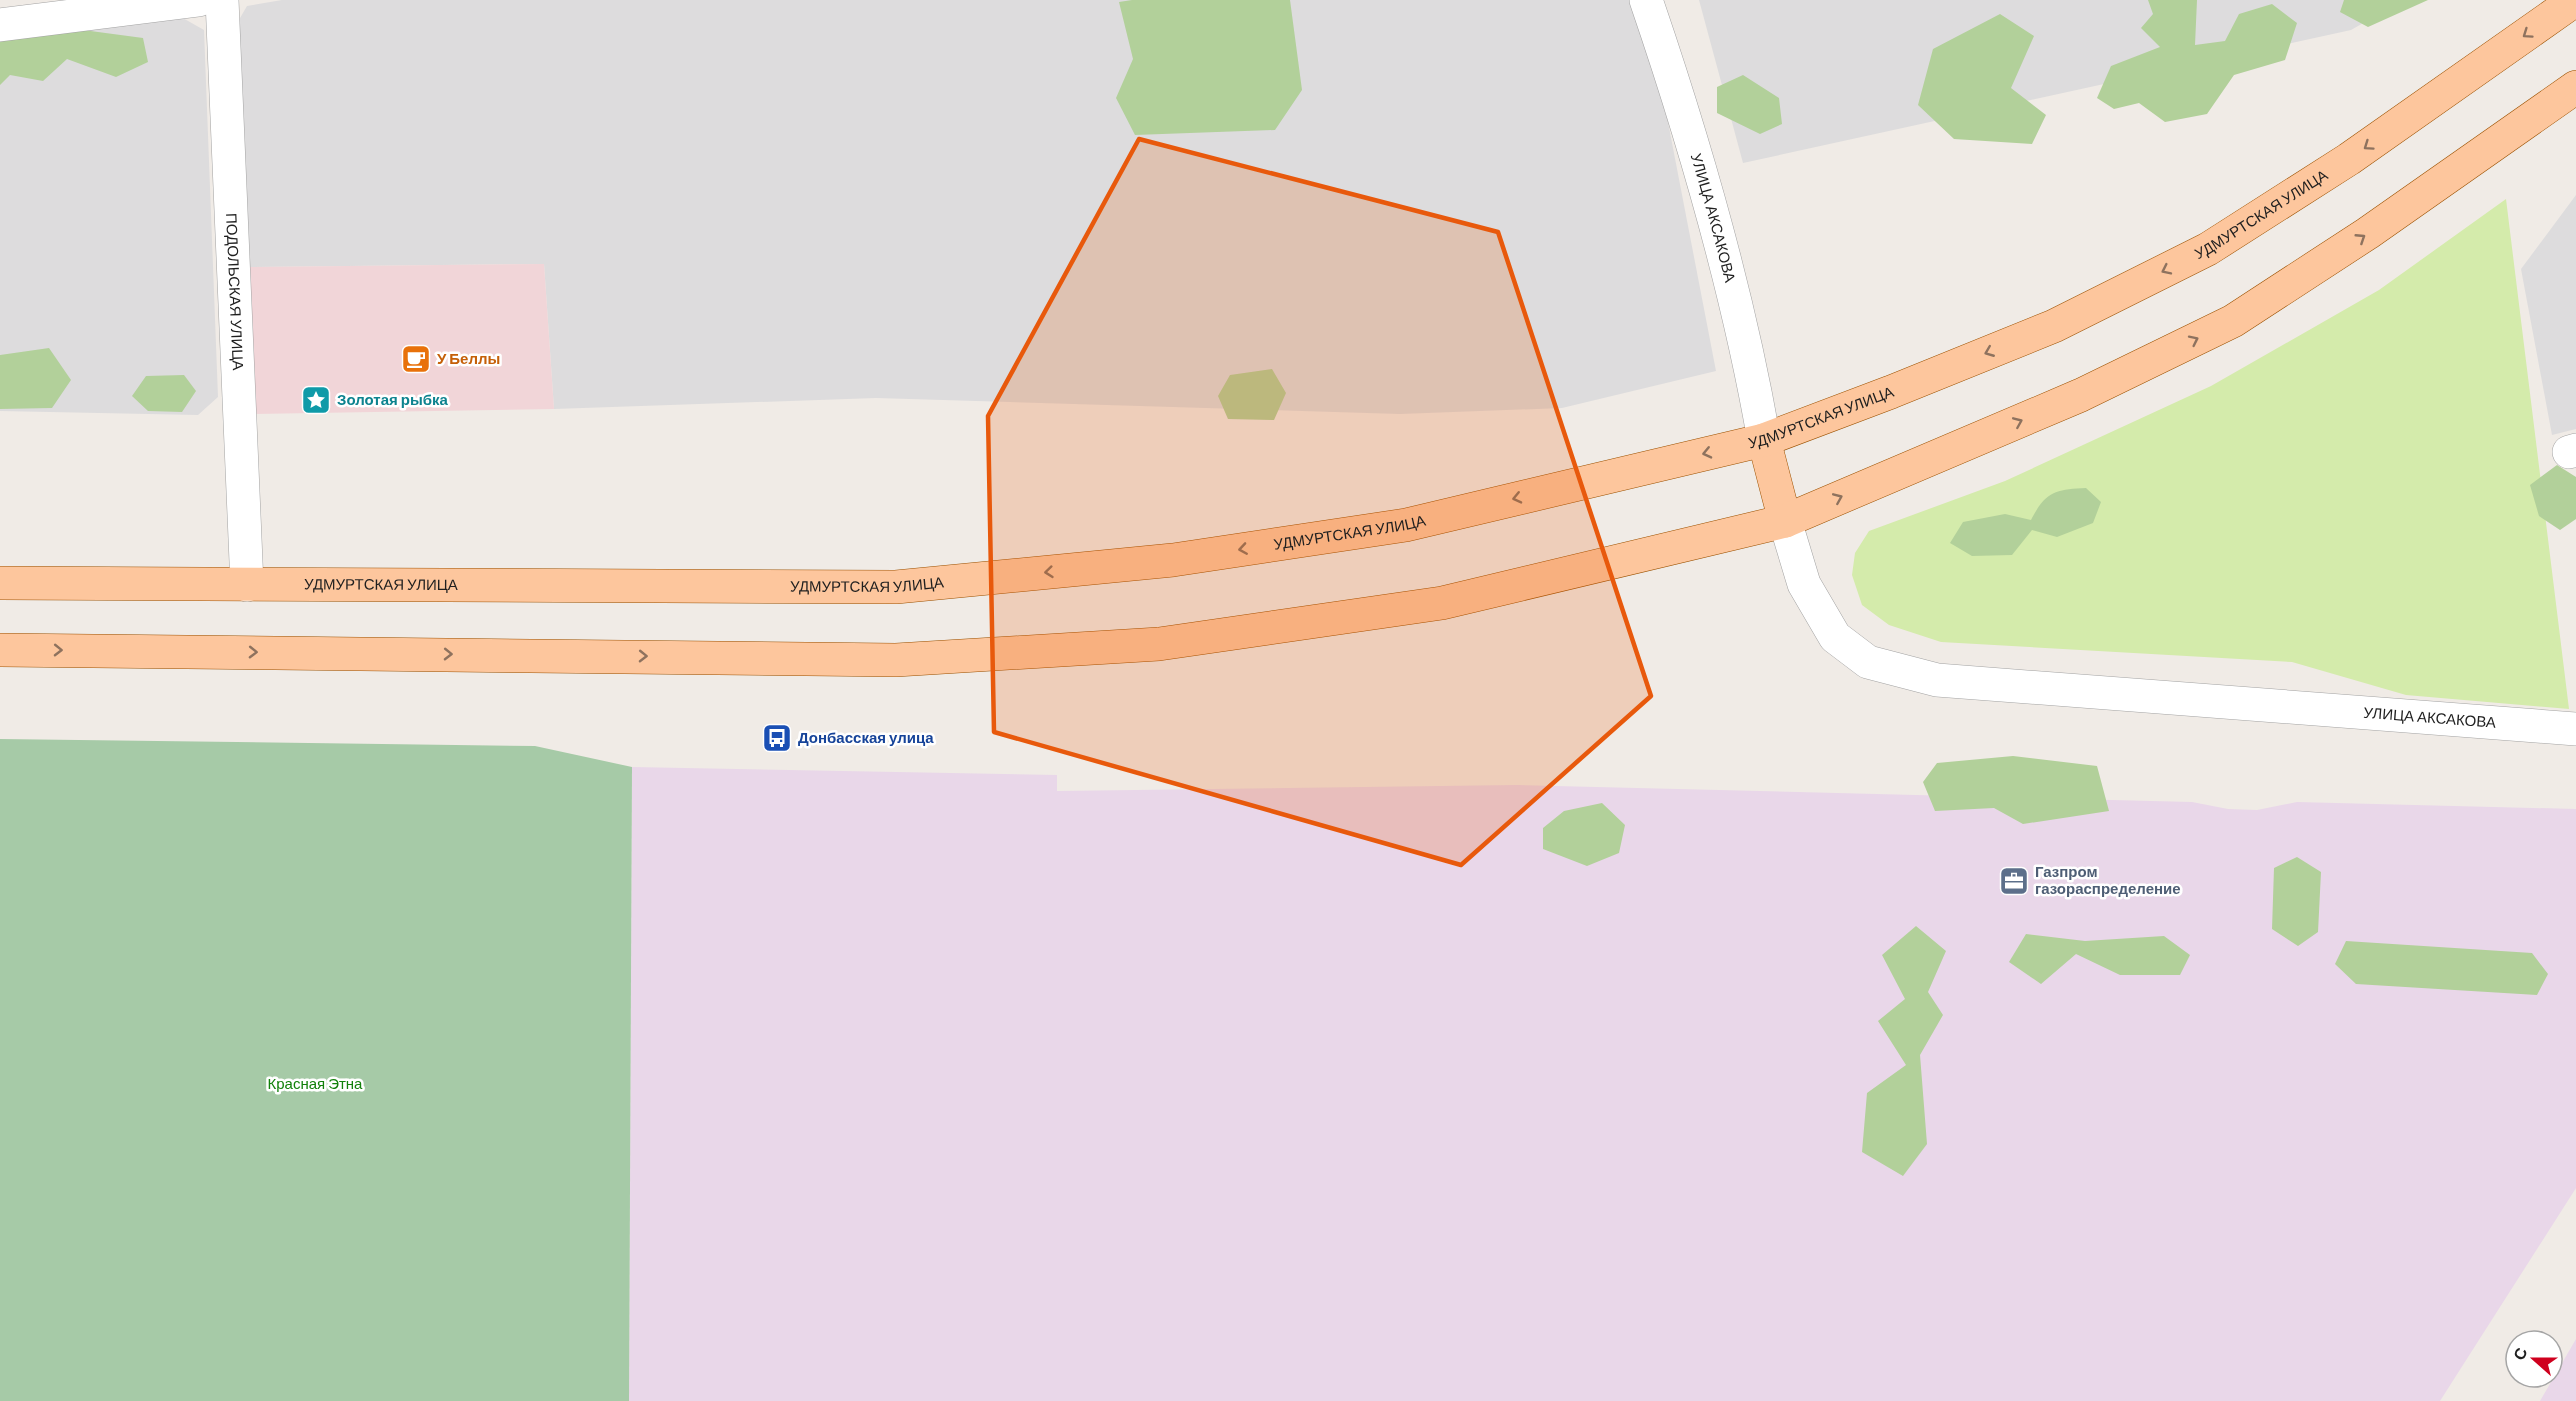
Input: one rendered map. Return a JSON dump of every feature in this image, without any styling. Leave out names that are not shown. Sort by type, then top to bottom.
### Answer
[{"type":"main road","name":"УДМУРТСКАЯ УЛИЦА","points":[[0,583],[908,586],[1173,560],[1406,525],[1764,440],[2054,326],[2208,249],[2349,159],[2575,0]]},
{"type":"main road","points":[[0,650],[896,660],[1159,644],[1442,603],[1785,521],[2081,395],[2233,321],[2368,233],[2576,87]]},
{"type":"main road","points":[[1764,440],[1785,521]]},
{"type":"street","points":[[0,25],[199,0]]},
{"type":"street","name":"ПОДОЛЬСКАЯ УЛИЦА","points":[[222,0],[247,585]]},
{"type":"street","name":"УЛИЦА АКСАКОВА","points":[[1646,0],[1678,94],[1748,351],[1764,440]]},
{"type":"street","name":"УЛИЦА АКСАКОВА","points":[[1785,521],[1804,584],[1835,637],[1868,662],[1937,680],[2576,729]]},
{"type":"highlighted area","points":[[1139,139],[1498,232],[1651,696],[1461,865],[994,732],[988,416]]},
{"type":"shaded area","points":[[282,0],[1629,0],[1662,91],[1716,371],[1562,408],[1400,414],[876,398],[554,409],[544,264],[249,267],[236,25],[247,6]]},
{"type":"shaded area","points":[[1699,0],[2404,0],[2351,30],[1743,163]]},
{"type":"shaded area","points":[[174,13],[204,30],[218,397],[198,415],[0,411],[0,34]]},
{"type":"shaded area","points":[[2576,195],[2576,429],[2552,435],[2521,269]]},
{"type":"shaded area","points":[[544,264],[554,409],[254,414],[249,267]]},
{"type":"shaded area","points":[[632,767],[1057,775],[1057,791],[1518,785],[2192,802],[2228,809],[2257,810],[2297,802],[2576,809],[2576,1188],[2440,1401],[629,1401]]},
{"type":"shaded area","points":[[2576,1339],[2576,1401],[2540,1401],[2547,1389],[2564,1389],[2564,1360]]},
{"type":"green space","points":[[1132,0],[1290,0],[1302,90],[1275,130],[1135,135],[1116,98],[1133,59],[1119,2]]},
{"type":"green space","points":[[2148,0],[2197,0],[2195,45],[2225,41],[2239,14],[2272,4],[2297,23],[2285,60],[2234,75],[2207,114],[2165,122],[2139,103],[2114,109],[2097,98],[2111,66],[2160,47],[2141,28],[2153,14]]},
{"type":"green space","points":[[2344,0],[2428,0],[2368,27],[2340,12]]},
{"type":"green space","points":[[2000,14],[2034,36],[2011,88],[2046,115],[2032,144],[1954,139],[1918,105],[1933,49]]},
{"type":"green space","points":[[38,24],[143,38],[148,62],[116,77],[67,59],[43,81],[10,75],[0,85],[0,36]]},
{"type":"green space","points":[[1743,75],[1779,98],[1782,124],[1760,134],[1717,113],[1717,87]]},
{"type":"green space","points":[[2506,199],[2569,709],[2406,695],[2292,662],[1941,642],[1889,625],[1862,605],[1852,575],[1855,553],[1869,531],[2005,481],[2211,386],[2379,290]]},
{"type":"green space","points":[[49,348],[71,380],[52,408],[0,409],[0,355]]},
{"type":"green space","points":[[1272,369],[1286,393],[1274,420],[1228,419],[1218,396],[1230,375]]},
{"type":"green space","points":[[184,375],[196,391],[182,412],[148,411],[132,396],[146,376]]},
{"type":"green space","points":[[2557,465],[2576,477],[2576,519],[2560,530],[2539,516],[2530,485]]},
{"type":"green space","points":[[2086,488],[2101,502],[2093,523],[2057,537],[2032,530],[2012,555],[1972,556],[1950,543],[1963,522],[2005,514],[2031,520],[2041,503],[2052,494],[2067,489]]},
{"type":"green space","name":"Красная Этна","points":[[0,739],[535,746],[632,767],[629,1401],[0,1401]]},
{"type":"green space","points":[[2013,756],[2097,766],[2109,811],[2023,824],[1994,808],[1935,811],[1923,782],[1937,763]]},
{"type":"green space","points":[[1602,803],[1625,825],[1619,853],[1587,866],[1543,849],[1543,828],[1564,811]]},
{"type":"green space","points":[[2297,857],[2321,872],[2318,932],[2298,946],[2272,929],[2274,868]]},
{"type":"green space","points":[[1916,926],[1946,951],[1928,992],[1943,1015],[1920,1055],[1927,1144],[1903,1176],[1862,1152],[1867,1093],[1906,1065],[1878,1021],[1905,999],[1882,955]]},
{"type":"green space","points":[[2026,934],[2085,941],[2164,936],[2190,955],[2180,975],[2120,975],[2076,954],[2041,984],[2009,962]]},
{"type":"green space","points":[[2346,941],[2532,953],[2548,974],[2537,995],[2356,984],[2335,964]]},
{"type":"place","name":"У Беллы","points":[[416,359]]},
{"type":"place","name":"Золотая рыбка","points":[[316,400]]},
{"type":"place","name":"Донбасская улица","points":[[777,738]]},
{"type":"place","name":"Газпром газораспределение","points":[[2014,881]]}]
